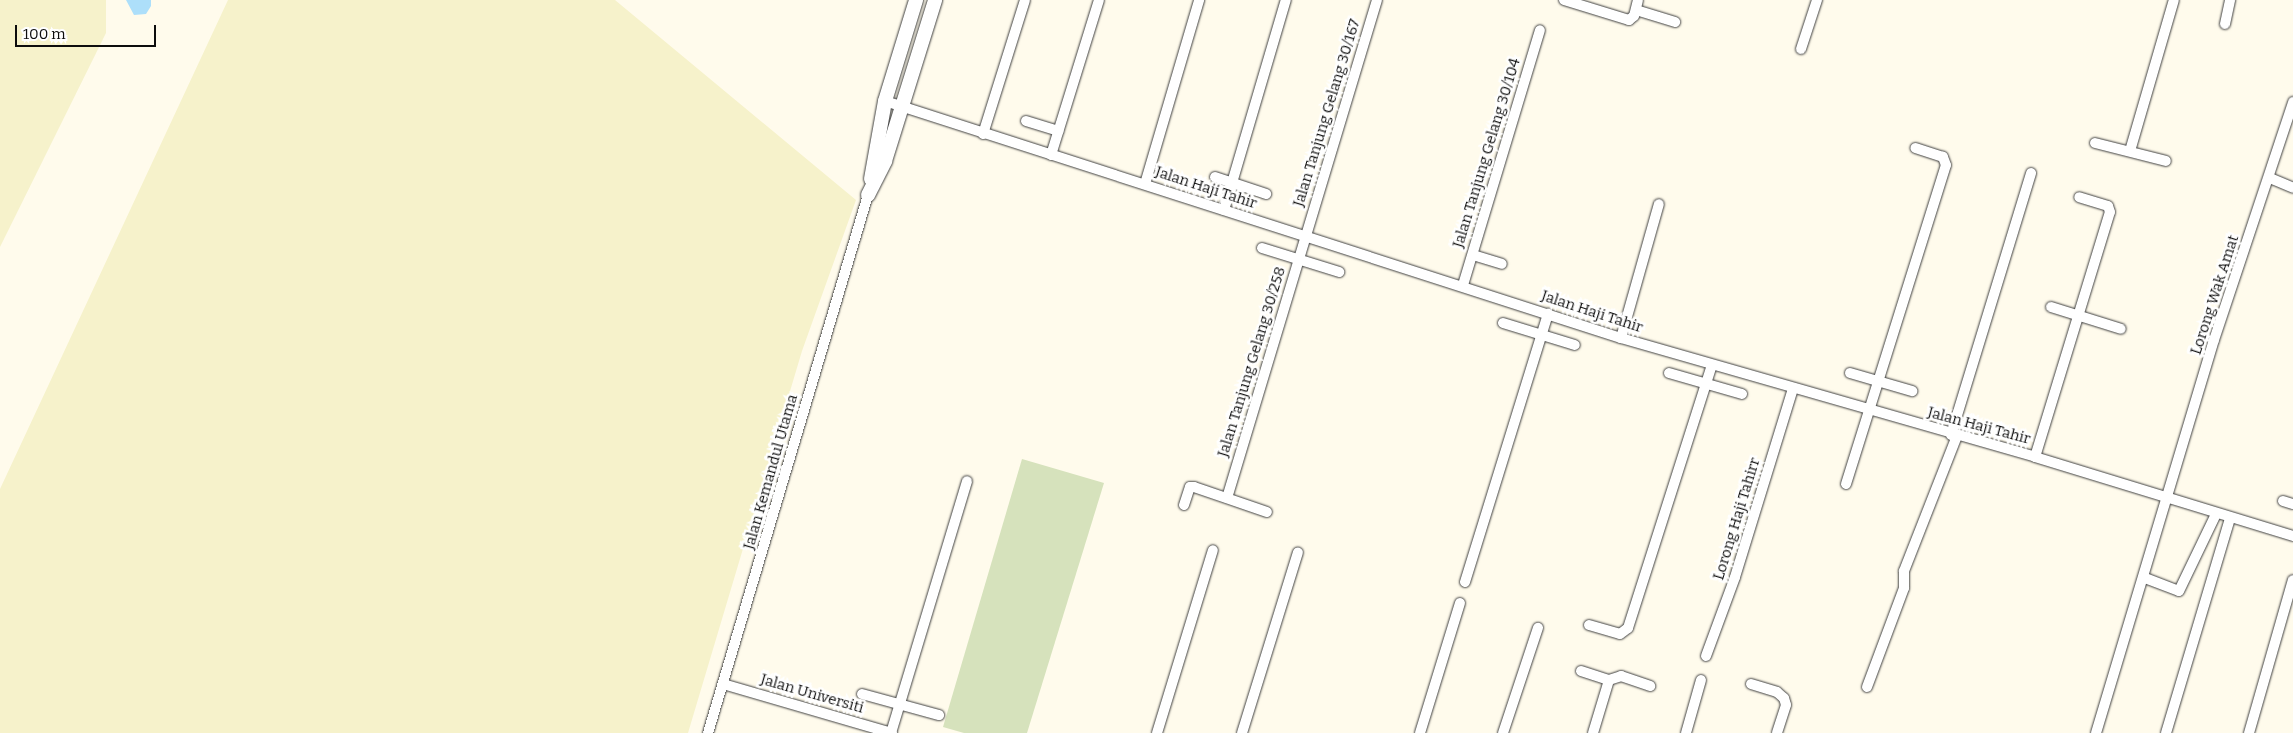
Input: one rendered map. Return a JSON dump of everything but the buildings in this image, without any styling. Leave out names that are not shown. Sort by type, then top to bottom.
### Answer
[{"type":"street","points":[[905,28],[908,0]]},
{"type":"street","points":[[868,195],[886,101],[905,28],[916,0]]},
{"type":"street","points":[[928,0],[930,19]]},
{"type":"street","points":[[868,195],[885,161],[935,0]]},
{"type":"street","points":[[983,134],[1024,0]]},
{"type":"street","points":[[1051,156],[1099,0]]},
{"type":"street","points":[[1145,184],[1199,0]]},
{"type":"street","points":[[1224,210],[1286,0]]},
{"type":"street","name":"Jalan Tanjung Gelang 30/167","points":[[1306,235],[1377,0]]},
{"type":"street","points":[[1564,0],[1629,20],[1637,5],[1675,22]]},
{"type":"street","points":[[1801,49],[1817,0]]},
{"type":"street","points":[[2130,150],[2174,0]]},
{"type":"street","points":[[2225,24],[2230,0]]},
{"type":"street","name":"Jalan Tanjung Gelang 30/104","points":[[1463,285],[1540,30]]},
{"type":"street","name":"Jalan Haji Tahir","points":[[886,101],[1051,156],[1463,285],[1621,338],[1792,389],[2036,457],[2216,514],[2293,536]]},
{"type":"street","name":"Lorong Wak Amat","points":[[2096,733],[2145,578],[2214,340],[2270,178],[2293,102]]},
{"type":"street","points":[[1026,121],[1059,131]]},
{"type":"street","points":[[2095,142],[2166,161]]},
{"type":"street","points":[[1846,484],[1946,165],[1943,157],[1915,148]]},
{"type":"street","points":[[1867,687],[1904,588],[1904,571],[1954,435],[2031,173]]},
{"type":"street","points":[[1215,177],[1266,194]]},
{"type":"street","points":[[2270,178],[2293,188]]},
{"type":"street","name":"Jalan Kemandul Utama","points":[[708,733],[868,195]]},
{"type":"street","points":[[2036,457],[2076,316],[2110,212],[2108,206],[2079,197]]},
{"type":"street","points":[[1621,338],[1660,204]]},
{"type":"street","name":"Jalan Tanjung Gelang 30/258","points":[[1227,498],[1306,235]]},
{"type":"street","points":[[1262,248],[1339,272]]},
{"type":"street","points":[[1473,255],[1502,264]]},
{"type":"street","points":[[2052,307],[2122,329]]},
{"type":"street","points":[[1465,582],[1548,314]]},
{"type":"street","points":[[1503,323],[1575,345]]},
{"type":"street","points":[[1589,625],[1620,634],[1628,628],[1712,366]]},
{"type":"street","points":[[1669,373],[1742,394]]},
{"type":"street","points":[[1850,373],[1912,391]]},
{"type":"street","name":"Lorong Haji Tahirr","points":[[1706,656],[1736,577],[1792,389]]},
{"type":"street","points":[[891,733],[967,482]]},
{"type":"street","points":[[1184,505],[1190,487],[1267,512]]},
{"type":"street","points":[[2145,578],[2178,591],[2216,514]]},
{"type":"street","points":[[2166,733],[2230,518]]},
{"type":"street","points":[[1157,733],[1213,550]]},
{"type":"street","points":[[1242,733],[1298,552]]},
{"type":"street","points":[[2249,733],[2293,580]]},
{"type":"street","points":[[1420,733],[1460,603]]},
{"type":"street","points":[[1503,733],[1538,628]]},
{"type":"street","points":[[1580,671],[1609,680],[1621,676],[1650,686]]},
{"type":"street","points":[[1593,733],[1609,680]]},
{"type":"street","points":[[1686,733],[1701,680]]},
{"type":"street","name":"Jalan Universiti","points":[[723,684],[891,733]]},
{"type":"street","points":[[1751,684],[1777,692],[1784,698],[1786,705],[1777,733]]},
{"type":"street","points":[[862,694],[939,716]]},
{"type":"shaded area","points":[[0,0],[106,0],[106,33],[0,247]]},
{"type":"shaded area","points":[[228,0],[615,0],[856,200],[802,351],[688,733],[0,733],[0,489]]},
{"type":"green space","points":[[1022,459],[1104,483],[1027,733],[964,733],[943,727]]},
{"type":"water","points":[[126,0],[151,0],[151,6],[146,14],[134,15]]}]
